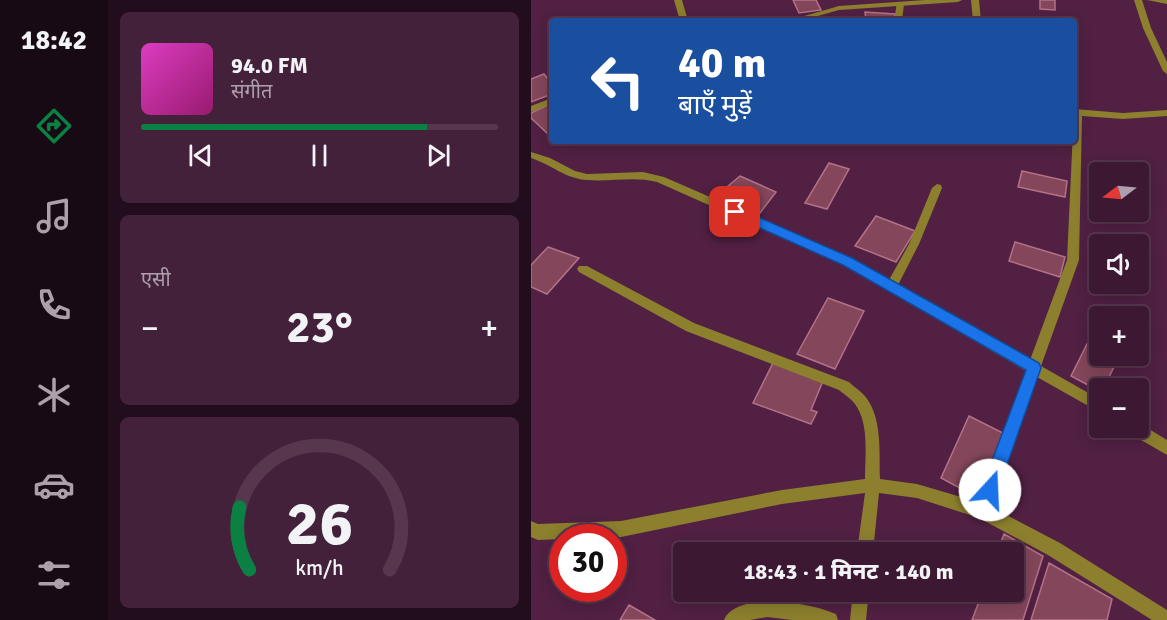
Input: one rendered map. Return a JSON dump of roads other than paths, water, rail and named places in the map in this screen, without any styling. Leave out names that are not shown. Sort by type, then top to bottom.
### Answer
[{"type":"street","points":[[678,0],[683,18]]},
{"type":"street","points":[[802,18],[839,8],[959,0]]},
{"type":"street","points":[[975,0],[977,18]]},
{"type":"street","points":[[1138,0],[1147,28],[1167,71]]},
{"type":"street","points":[[1151,0],[1167,2]]},
{"type":"street","points":[[898,18],[900,4]]},
{"type":"street","points":[[531,109],[549,102]]},
{"type":"street","points":[[1077,112],[1123,116],[1167,112]]},
{"type":"street","points":[[982,511],[1073,261],[1075,144]]},
{"type":"street","points":[[531,155],[547,160],[573,174],[587,177],[643,175],[660,179],[848,262],[1089,400]]},
{"type":"street","points":[[891,286],[911,252],[936,188]]},
{"type":"street","points":[[583,269],[690,327],[845,386],[861,400],[868,415],[873,485],[866,542]]},
{"type":"street","points":[[1149,437],[1167,448]]},
{"type":"street","points":[[531,529],[538,532],[621,529],[782,497],[873,485],[917,491],[982,511],[1054,549],[1167,620]]},
{"type":"street","points":[[858,620],[860,602]]},
{"type":"street","points":[[732,620],[742,612],[772,608],[830,620]]}]
